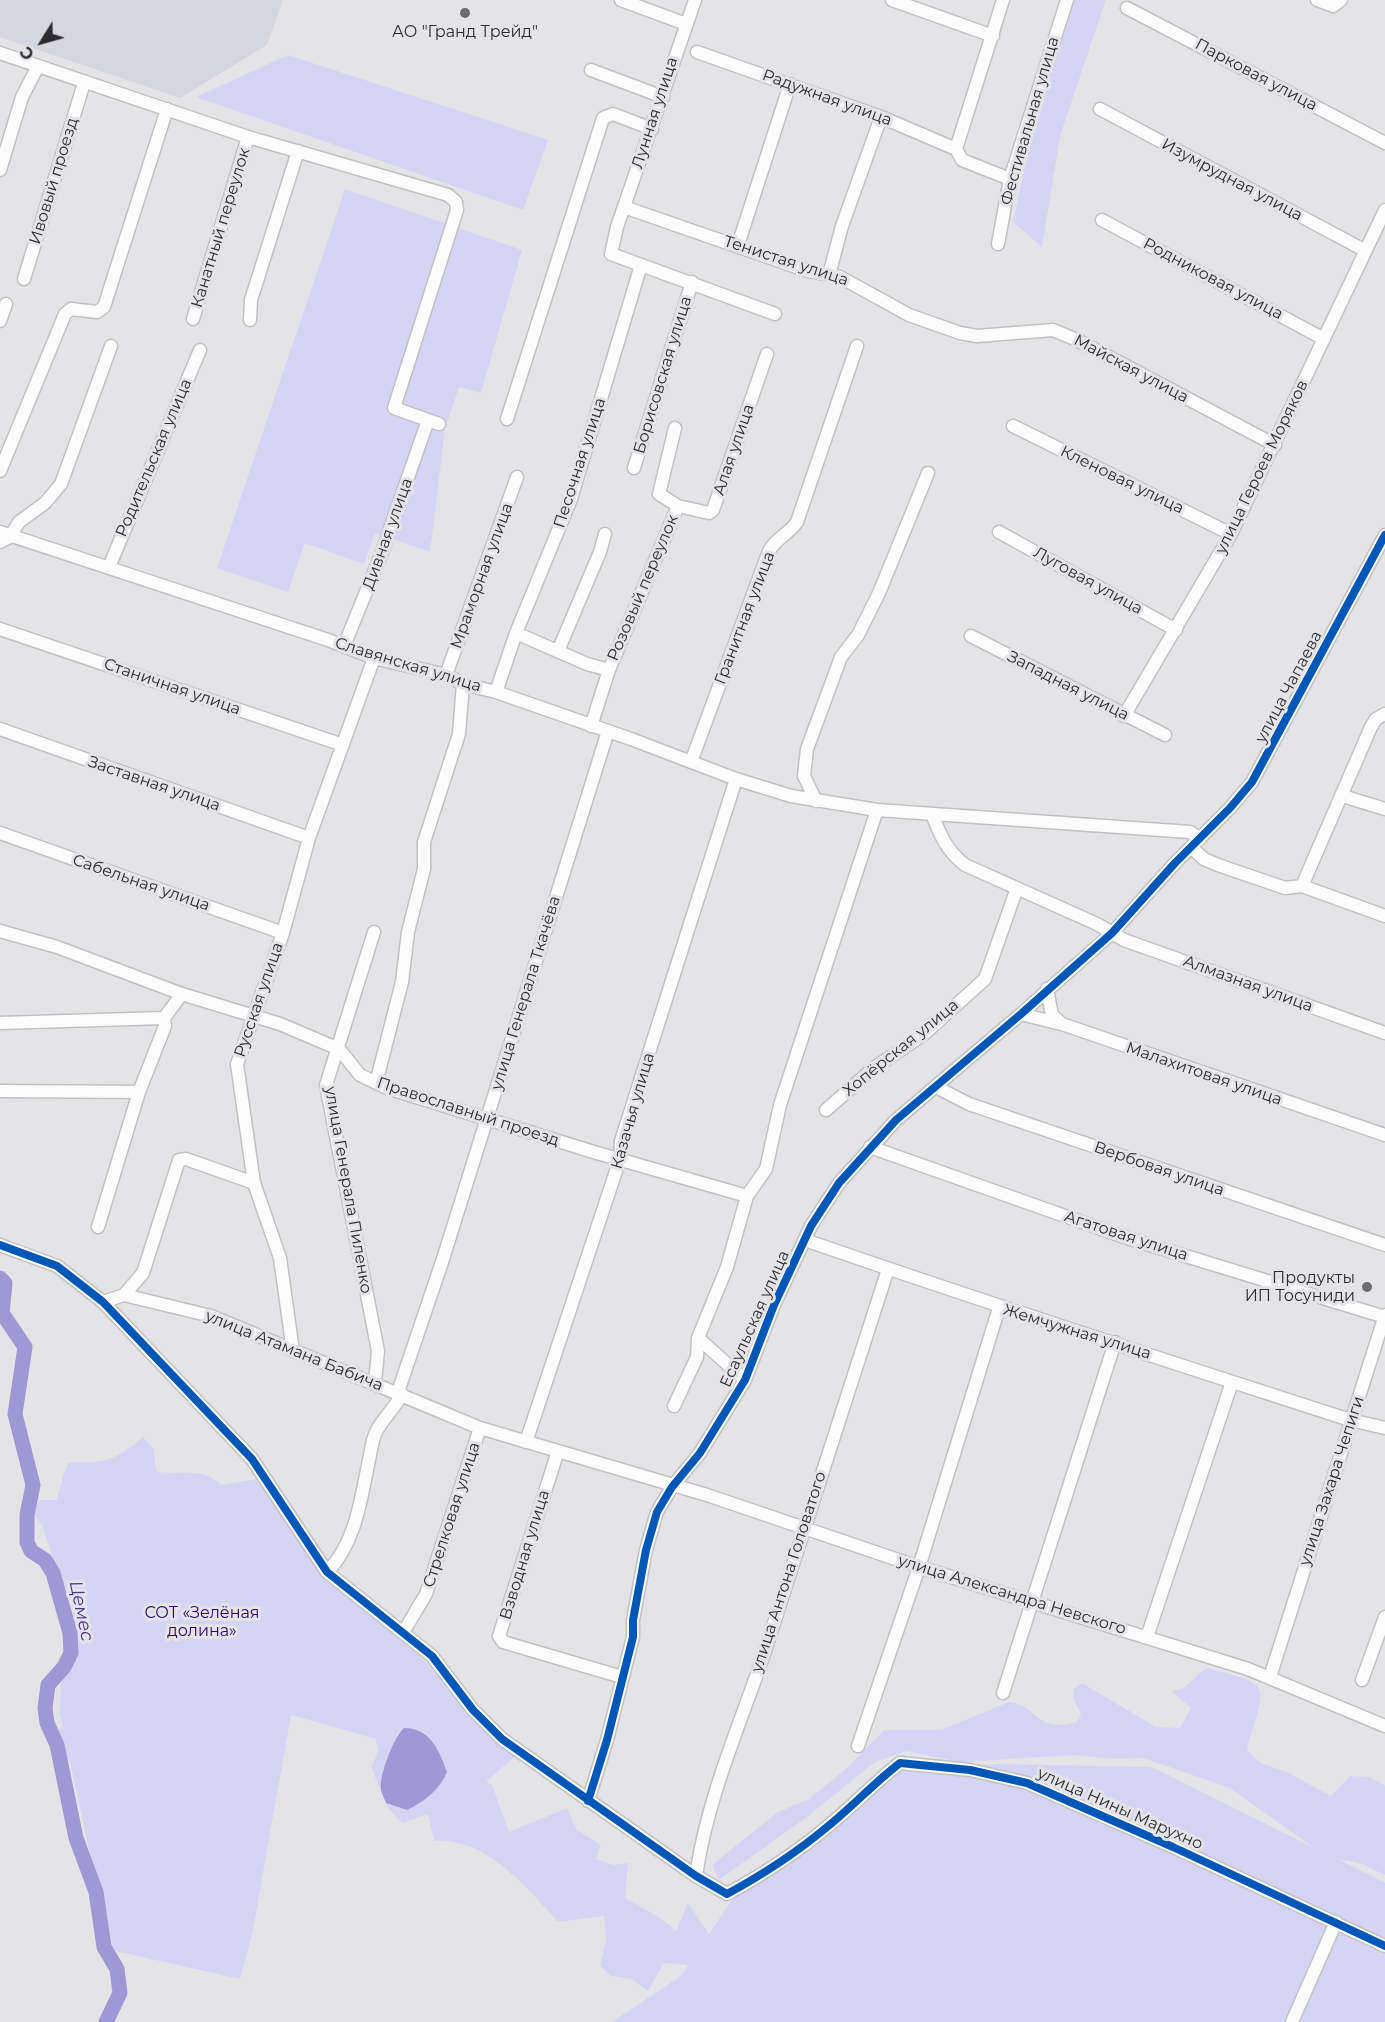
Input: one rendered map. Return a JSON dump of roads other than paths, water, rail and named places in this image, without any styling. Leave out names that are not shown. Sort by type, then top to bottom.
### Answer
[{"type":"street","points":[[621,0],[686,24]]},
{"type":"street","name":"Лунная улица","points":[[641,265],[611,254],[617,227],[695,0]]},
{"type":"street","points":[[892,0],[993,36]]},
{"type":"street","points":[[956,149],[1004,0]]},
{"type":"street","name":"Фестивальная улица","points":[[998,244],[1010,179],[1066,0]]},
{"type":"street","points":[[1317,0],[1333,6],[1341,0]]},
{"type":"street","name":"Парковая улица","points":[[1127,8],[1385,143]]},
{"type":"street","name":"Радужная улица","points":[[696,51],[881,117],[956,149],[962,160],[1010,179]]},
{"type":"street","points":[[0,53],[37,68],[248,137],[298,151],[251,300],[250,320]]},
{"type":"street","points":[[0,170],[22,97],[37,68]]},
{"type":"street","points":[[591,70],[663,97]]},
{"type":"street","name":"Ивовый проезд","points":[[24,279],[84,82]]},
{"type":"street","points":[[738,245],[790,84]]},
{"type":"street","points":[[0,471],[65,314],[71,309],[96,312],[104,307],[167,109]]},
{"type":"street","name":"Изумрудная улица","points":[[1100,109],[1364,250]]},
{"type":"street","points":[[507,419],[603,118],[613,114],[652,129]]},
{"type":"street","points":[[829,275],[842,226],[881,117]]},
{"type":"street","name":"Канатный переулок","points":[[193,319],[248,137]]},
{"type":"street","name":"Дивная улица","points":[[298,151],[448,195],[456,201],[457,210],[394,408],[434,422],[344,646]]},
{"type":"street","name":"Тенистая улица","points":[[624,207],[808,271],[829,275],[858,285],[909,315],[977,336]]},
{"type":"street","name":"улица Героев Моряков","points":[[1124,716],[1231,534],[1385,210]]},
{"type":"street","name":"Родниковая улица","points":[[1102,220],[1324,339]]},
{"type":"street","points":[[641,265],[775,314]]},
{"type":"street","name":"Песочная улица","points":[[496,692],[516,633],[571,499],[641,265]]},
{"type":"street","name":"Борисовская улица","points":[[634,468],[692,282]]},
{"type":"street","points":[[0,321],[6,304]]},
{"type":"street","name":"Майская улица","points":[[977,336],[1053,330],[1077,340],[1275,445]]},
{"type":"street","points":[[3,537],[45,503],[61,484],[111,346]]},
{"type":"street","name":"Гранитная улица","points":[[691,762],[769,551],[779,538],[791,531],[797,522],[857,346]]},
{"type":"street","name":"Родительская улица","points":[[109,567],[200,350]]},
{"type":"street","name":"Алая улица","points":[[678,506],[703,514],[713,510],[767,354]]},
{"type":"street","name":"Кленовая улица","points":[[1013,426],[1231,534]]},
{"type":"street","points":[[675,428],[658,489],[662,498],[678,506]]},
{"type":"street","points":[[816,801],[804,776],[807,749],[841,657],[858,635],[879,593],[928,473]]},
{"type":"street","name":"Мраморная улица","points":[[446,675],[517,477]]},
{"type":"street","name":"Розовый переулок","points":[[591,726],[609,670],[678,506]]},
{"type":"street","name":"Луговая улица","points":[[999,532],[1176,630]]},
{"type":"street","points":[[558,651],[600,552],[604,534]]},
{"type":"street","name":"Славянская улица","points":[[3,537],[109,567],[374,658],[446,675],[463,684],[496,692],[736,779],[816,801],[877,810]]},
{"type":"street","name":"улица Чапаева","points":[[1112,933],[1252,782],[1384,540]]},
{"type":"street","name":"Станичная улица","points":[[0,629],[343,745]]},
{"type":"street","points":[[516,633],[609,670]]},
{"type":"street","name":"Западная улица","points":[[971,636],[1165,735]]},
{"type":"street","name":"Русская улица","points":[[293,1351],[280,1258],[254,1183],[237,1064],[283,933],[309,838],[374,658]]},
{"type":"street","points":[[376,1083],[402,982],[408,932],[424,869],[424,843],[459,734],[463,684]]},
{"type":"street","points":[[1302,886],[1371,727],[1384,714]]},
{"type":"street","name":"Заставная улица","points":[[0,729],[309,838]]},
{"type":"street","name":"улица Генерала Ткачёва","points":[[327,1572],[339,1560],[351,1537],[375,1434],[396,1407],[608,731]]},
{"type":"street","name":"Казачья улица","points":[[526,1443],[620,1159],[621,1141],[736,779]]},
{"type":"street","points":[[1343,796],[1385,809]]},
{"type":"street","points":[[674,1406],[697,1357],[698,1338],[727,1267],[747,1196],[766,1169],[780,1105],[877,810],[1190,832],[1204,859],[1285,888],[1302,886],[1385,916]]},
{"type":"street","name":"Алмазная улица","points":[[932,814],[943,841],[953,855],[965,865],[1124,940],[1385,1033]]},
{"type":"street","name":"Сабельная улица","points":[[0,833],[283,933]]},
{"type":"street","name":"Хопёрская улица","points":[[826,1110],[874,1068],[924,1034],[985,979],[1017,888]]},
{"type":"street","name":"Православный проезд","points":[[0,931],[57,947],[182,994],[279,1024],[339,1049],[360,1075],[376,1083],[747,1196]]},
{"type":"street","name":"улица Генерала Пиленко","points":[[374,932],[326,1085],[378,1351],[375,1382]]},
{"type":"street","name":"Есаульская улица","points":[[588,1801],[607,1740],[633,1637],[633,1620],[645,1550],[657,1512],[672,1486],[700,1453],[746,1380],[774,1305],[805,1240],[839,1183],[896,1120],[1112,933]]},
{"type":"street","points":[[1047,989],[1052,1015],[1062,1024]]},
{"type":"street","points":[[98,1227],[139,1092],[165,1026],[164,1018],[182,994]]},
{"type":"street","name":"Малахитовая улица","points":[[1021,1014],[1062,1024],[1385,1135]]},
{"type":"street","points":[[0,1023],[164,1018]]},
{"type":"street","name":"Вербовая улица","points":[[936,1087],[969,1104],[1385,1245]]},
{"type":"street","points":[[0,1091],[139,1092]]},
{"type":"street","name":"Агатовая улица","points":[[870,1147],[1127,1238],[1385,1316]]},
{"type":"street","points":[[103,1302],[124,1295],[143,1273],[179,1160],[186,1159],[254,1183]]},
{"type":"street","name":"Жемчужная улица","points":[[805,1240],[999,1308],[1115,1342],[1350,1420],[1385,1428]]},
{"type":"street","points":[[0,1245],[57,1266],[103,1302],[252,1459],[327,1572],[404,1631],[432,1656],[473,1710],[501,1738],[696,1876]]},
{"type":"street","name":"улица Антона Головатого","points":[[696,1876],[701,1840],[714,1796],[764,1653],[888,1269]]},
{"type":"street","name":"улица Атамана Бабича","points":[[124,1295],[211,1316],[293,1351],[375,1382],[480,1428],[526,1443]]},
{"type":"street","points":[[858,1746],[920,1567],[999,1308]]},
{"type":"street","name":"улица Захара Чепиги","points":[[1270,1677],[1294,1595],[1385,1316]]},
{"type":"street","points":[[698,1338],[746,1380]]},
{"type":"street","points":[[1003,1693],[1115,1342]]},
{"type":"street","points":[[1147,1637],[1232,1382]]},
{"type":"street","name":"Стрелковая улица","points":[[404,1631],[426,1594],[480,1428]]},
{"type":"street","points":[[526,1443],[672,1486]]},
{"type":"street","name":"Взводная улица","points":[[558,1451],[500,1636],[503,1642],[622,1677]]},
{"type":"street","name":"улица Александра Невского","points":[[672,1486],[707,1495],[920,1567],[1270,1677],[1385,1726]]},
{"type":"street","points":[[1362,1680],[1385,1617]]},
{"type":"street","name":"улица Нины Марухно","points":[[696,1876],[727,1894],[757,1878],[827,1828],[879,1779],[900,1763],[970,1770],[1027,1783],[1385,1946]]},
{"type":"street","points":[[1292,2022],[1336,1922]]},
{"type":"waterway","name":"Цемес","points":[[0,1278],[5,1283],[2,1313],[25,1347],[15,1414],[33,1485],[27,1515],[27,1542],[31,1551],[45,1560],[53,1573],[70,1633],[71,1653],[64,1667],[48,1685],[45,1708],[47,1723],[57,1745],[76,1838],[96,1892],[104,1947],[117,1969],[120,1993],[106,2022]]},
{"type":"place","name":"АО \"Гранд Трейд\"","points":[[465,13]]},
{"type":"place","name":"Продукты ИП Тосуниди","points":[[1367,1287]]},
{"type":"park label","name":"СОТ «Зелёная долина»","points":[[202,1622]]}]
